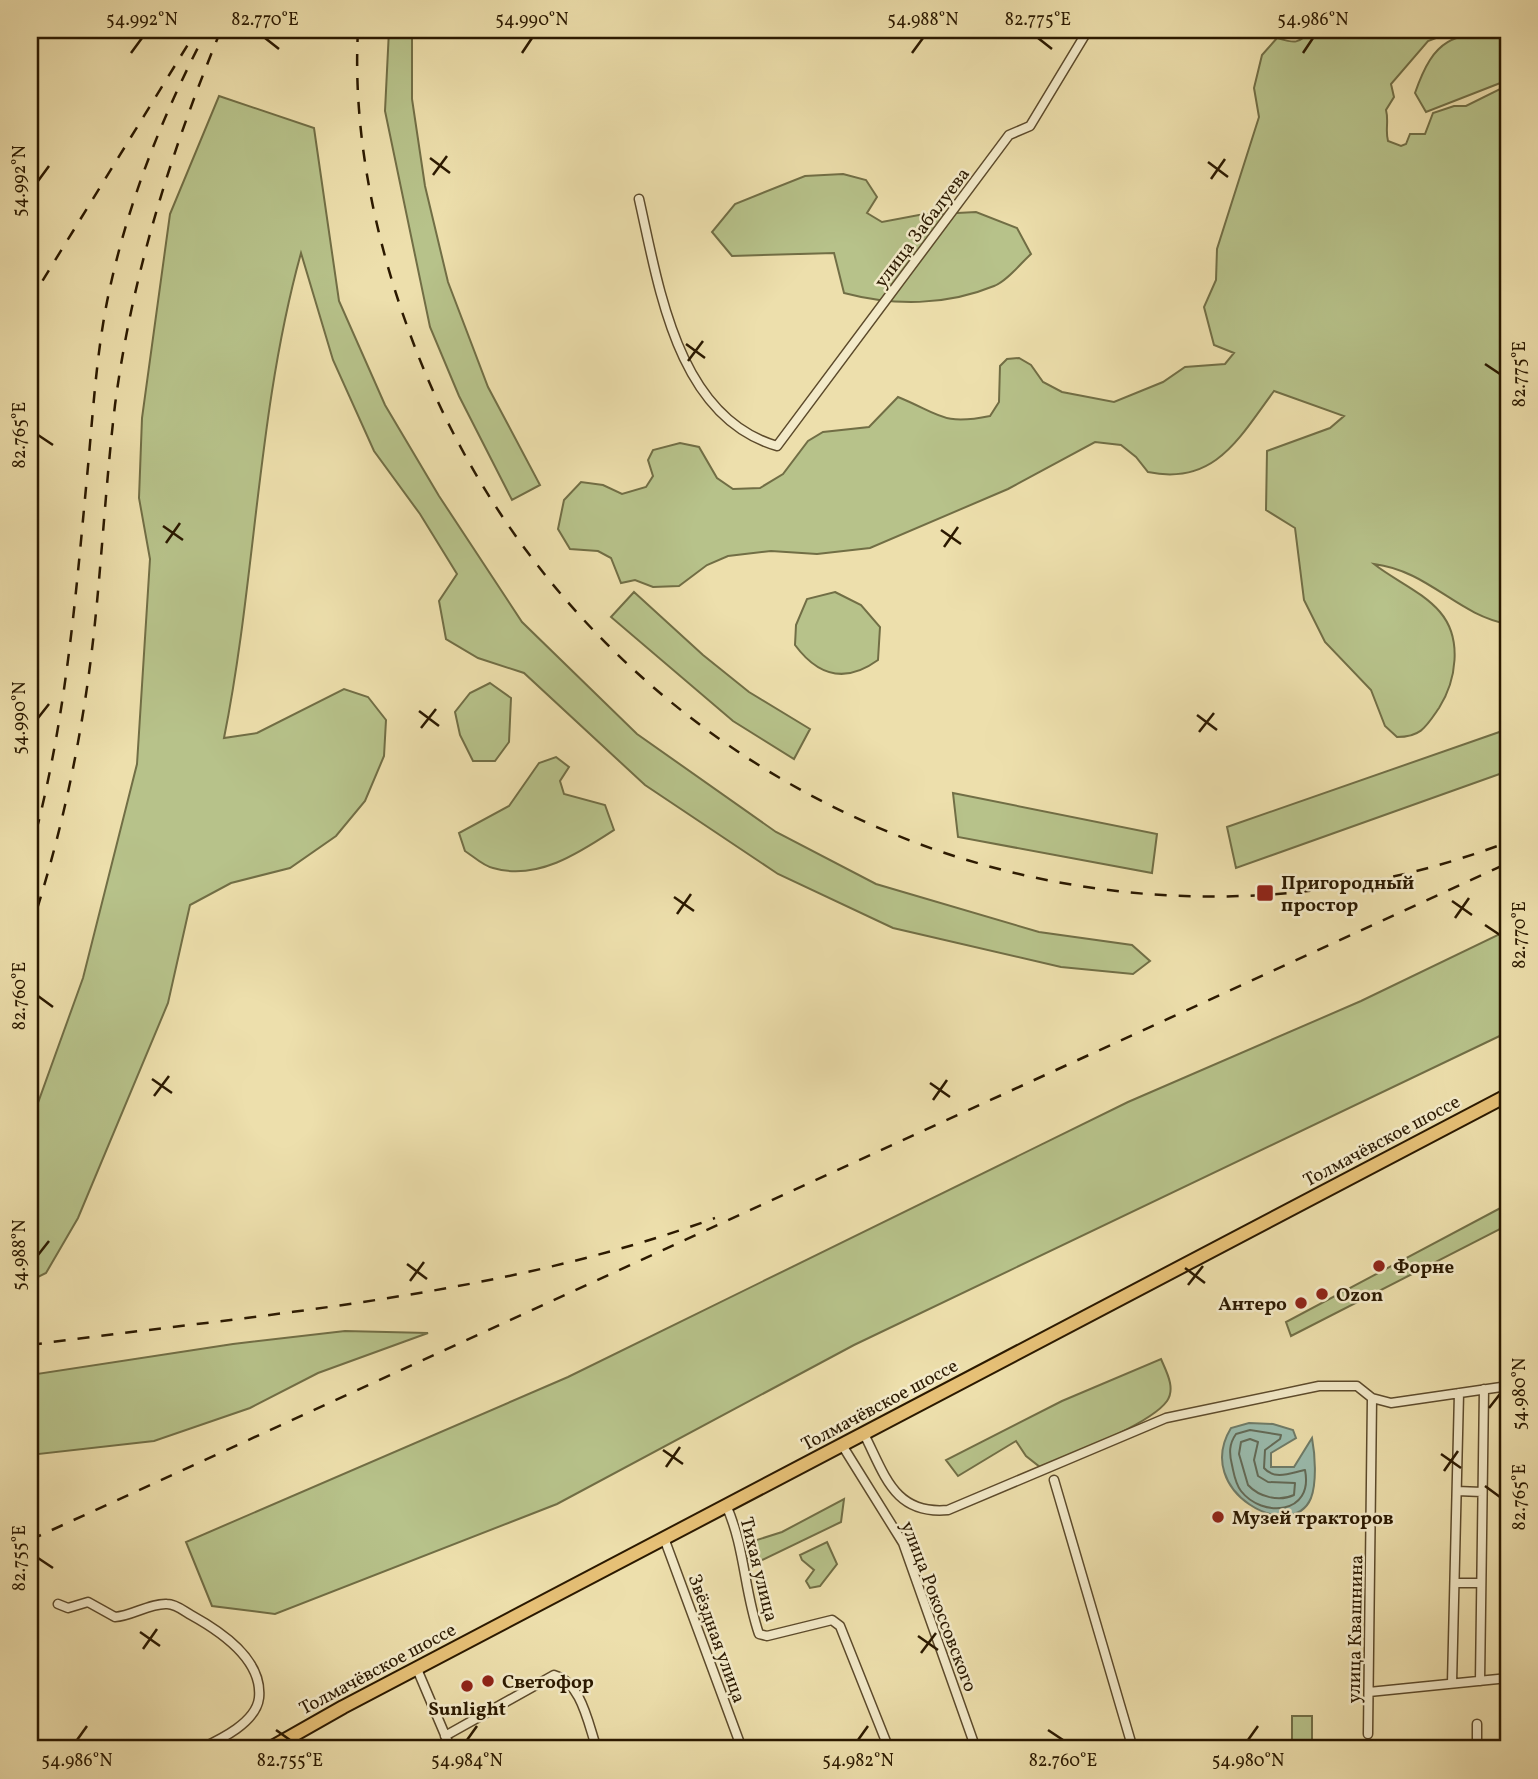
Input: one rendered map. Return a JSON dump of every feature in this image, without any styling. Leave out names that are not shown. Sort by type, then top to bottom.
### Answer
[{"type":"main road","name":"Толмачёвское шоссе","points":[[269,1749],[726,1505],[1508,1095]]},
{"type":"street","name":"улица Забалуева","points":[[639,199],[654,268],[682,355],[703,393],[727,422],[755,440],[777,446],[1009,135],[1030,126],[1088,30]]},
{"type":"street","points":[[864,1434],[891,1487],[906,1503],[929,1512],[948,1510],[1166,1418],[1319,1386],[1357,1386],[1372,1398],[1391,1403],[1508,1386]]},
{"type":"street","points":[[1480,1681],[1484,1389]]},
{"type":"street","points":[[1452,1684],[1459,1393]]},
{"type":"street","name":"улица Квашнина","points":[[1368,1734],[1372,1398]]},
{"type":"street","name":"улица Рокоссовского","points":[[842,1445],[903,1543],[976,1749]]},
{"type":"street","points":[[1054,1480],[1133,1749]]},
{"type":"street","points":[[1457,1491],[1482,1492]]},
{"type":"street","name":"Тихая улица","points":[[726,1505],[747,1569],[751,1611],[759,1634],[767,1636],[832,1620],[840,1626],[889,1749]]},
{"type":"street","name":"Звёздная улица","points":[[664,1538],[742,1749]]},
{"type":"street","points":[[1455,1583],[1481,1583]]},
{"type":"street","points":[[58,1604],[68,1608],[88,1602],[115,1617],[166,1603],[177,1606],[222,1632],[243,1654],[257,1678],[259,1699],[254,1711],[225,1736],[200,1749]]},
{"type":"street","points":[[417,1669],[451,1749]]},
{"type":"street","points":[[445,1736],[554,1675],[564,1678],[575,1689],[597,1749]]},
{"type":"street","points":[[1369,1692],[1508,1678]]},
{"type":"street","points":[[1476,1749],[1477,1724]]},
{"type":"green space","points":[[389,30],[412,30],[412,99],[425,186],[448,282],[488,387],[540,485],[512,500],[459,396],[430,327],[385,111]]},
{"type":"green space","points":[[1311,30],[1332,30],[1340,34],[1355,30],[1457,30],[1428,41],[1391,84],[1394,97],[1386,110],[1387,137],[1388,141],[1401,146],[1406,144],[1410,134],[1425,134],[1433,113],[1454,106],[1466,106],[1508,85],[1508,624],[1473,612],[1411,575],[1374,564],[1433,605],[1447,623],[1452,635],[1455,660],[1450,685],[1439,708],[1422,730],[1405,737],[1397,737],[1385,726],[1371,690],[1325,642],[1304,600],[1295,528],[1266,510],[1267,451],[1330,428],[1344,416],[1274,391],[1223,454],[1208,465],[1191,472],[1148,472],[1136,457],[1121,445],[1095,442],[1008,489],[870,548],[817,554],[771,551],[728,556],[707,565],[679,586],[653,587],[635,580],[621,583],[611,558],[598,551],[570,549],[558,529],[564,500],[581,482],[603,485],[622,494],[646,487],[653,476],[648,460],[653,450],[680,443],[699,447],[717,478],[733,489],[760,488],[783,474],[808,441],[823,432],[869,427],[898,397],[951,419],[990,416],[999,402],[1000,366],[1007,359],[1019,358],[1031,365],[1043,382],[1062,392],[1114,402],[1163,382],[1185,367],[1225,364],[1234,353],[1214,345],[1204,307],[1216,280],[1217,249],[1259,117],[1254,88],[1262,55],[1277,38],[1296,42]]},
{"type":"green space","points":[[1508,30],[1508,80],[1426,112],[1415,93],[1422,74],[1438,49],[1459,37]]},
{"type":"green space","points":[[219,96],[314,128],[339,301],[385,405],[439,496],[522,622],[637,734],[776,832],[876,884],[1039,932],[1132,945],[1150,961],[1133,974],[1061,967],[893,928],[778,874],[645,785],[524,673],[478,658],[446,639],[439,601],[457,574],[420,514],[374,451],[333,360],[301,253],[275,373],[235,678],[224,738],[257,733],[344,689],[368,697],[386,720],[384,756],[365,801],[336,836],[290,868],[231,883],[190,905],[168,1003],[78,1218],[46,1273],[30,1281],[30,1125],[83,978],[137,764],[150,559],[139,498],[142,418],[170,214]]},
{"type":"green space","points":[[843,174],[866,180],[877,197],[867,213],[882,222],[919,215],[976,212],[1017,228],[1031,254],[999,284],[976,293],[938,300],[900,302],[844,293],[834,253],[732,256],[712,232],[735,204],[805,176]]},
{"type":"green space","points":[[634,592],[703,655],[749,692],[810,729],[794,759],[733,721],[611,617]]},
{"type":"green space","points":[[835,592],[861,605],[880,627],[878,660],[866,668],[843,674],[823,670],[813,664],[795,645],[796,625],[807,599]]},
{"type":"green space","points":[[490,683],[511,698],[509,742],[495,761],[473,761],[460,735],[455,712],[470,693]]},
{"type":"green space","points":[[1508,729],[1508,771],[1236,868],[1227,827]]},
{"type":"green space","points":[[556,757],[569,767],[560,781],[564,794],[605,805],[614,830],[572,856],[526,871],[489,867],[465,851],[459,833],[509,806],[539,763]]},
{"type":"green space","points":[[953,793],[1157,834],[1152,873],[958,837]]},
{"type":"green space","points":[[1508,930],[1508,1032],[854,1345],[557,1504],[275,1614],[212,1606],[186,1542],[568,1377],[1128,1102],[1361,1001]]},
{"type":"green space","points":[[1508,1204],[1508,1225],[1291,1336],[1286,1322]]},
{"type":"green space","points":[[345,1331],[428,1333],[318,1373],[250,1408],[154,1441],[30,1455],[30,1375],[233,1344]]},
{"type":"green space","points":[[1161,1359],[1171,1391],[1167,1401],[1144,1420],[1108,1439],[1040,1467],[1026,1456],[1016,1441],[958,1476],[946,1460],[1062,1401]]},
{"type":"green space","points":[[844,1499],[841,1522],[760,1561],[742,1557],[741,1545],[782,1532]]},
{"type":"green space","points":[[827,1542],[837,1564],[820,1586],[810,1588],[806,1581],[814,1570],[800,1555]]},
{"type":"green space","points":[[1292,1716],[1312,1716],[1312,1749],[1292,1749]]},
{"type":"water","points":[[1249,1423],[1273,1424],[1293,1430],[1296,1438],[1271,1453],[1271,1467],[1294,1467],[1312,1438],[1314,1484],[1311,1498],[1301,1511],[1285,1515],[1267,1513],[1249,1504],[1234,1490],[1224,1472],[1222,1451],[1231,1428]]},
{"type":"railway","points":[[30,854],[52,761],[67,667],[98,361],[109,292],[137,190],[162,125],[207,30]]},
{"type":"railway","points":[[30,931],[61,821],[84,708],[94,632],[115,405],[132,309],[170,168],[221,30]]},
{"type":"railway","points":[[358,30],[359,113],[364,154],[371,196],[391,277],[418,355],[495,506],[598,635],[723,741],[864,821],[1017,874],[1179,896],[1344,886],[1508,842]]},
{"type":"railway","points":[[30,301],[195,33]]},
{"type":"railway","points":[[30,1540],[1508,863]]},
{"type":"railway","points":[[30,1345],[377,1300],[463,1285],[632,1245],[715,1218]]},
{"type":"place","name":"Пригородный простор","points":[[1265,893]]},
{"type":"place","name":"Форне","points":[[1379,1266]]},
{"type":"place","name":"Ozon","points":[[1322,1294]]},
{"type":"place","name":"Антеро","points":[[1301,1303]]},
{"type":"place","name":"Музей тракторов","points":[[1218,1517]]},
{"type":"place","name":"Светофор","points":[[488,1681]]},
{"type":"place","name":"Sunlight","points":[[467,1686]]}]
